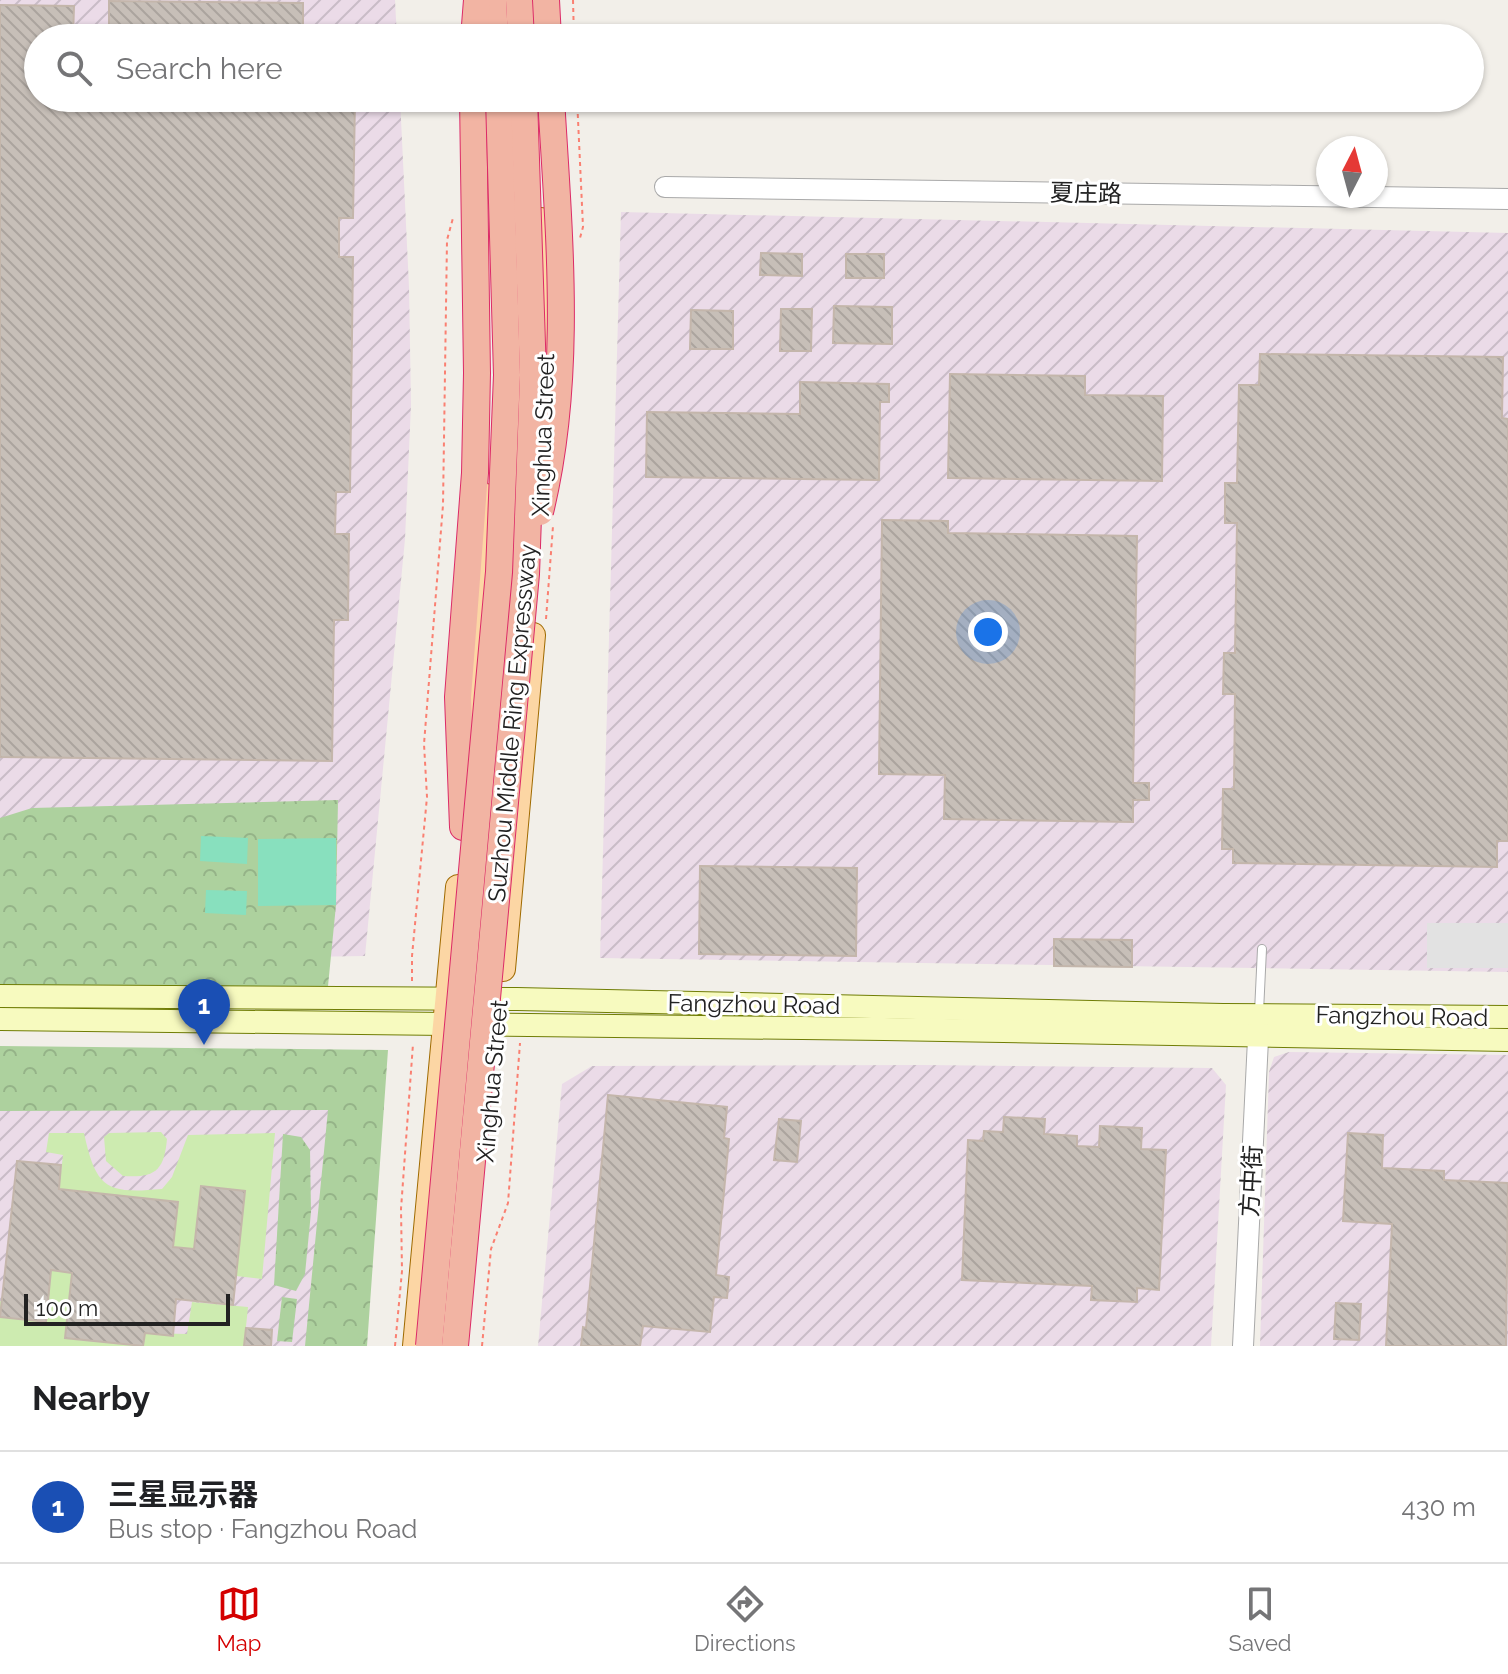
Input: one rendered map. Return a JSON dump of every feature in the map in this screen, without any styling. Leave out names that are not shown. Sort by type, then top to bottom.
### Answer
[{"type":"highway","points":[[477,24],[478,0]]},
{"type":"highway","points":[[493,0],[494,24]]},
{"type":"highway","points":[[519,0],[520,24]]},
{"type":"highway","points":[[546,0],[547,24]]},
{"type":"highway","points":[[463,827],[458,697],[475,473],[477,373],[473,112]]},
{"type":"highway","name":"Suzhou Middle Ring Expressway","points":[[429,1346],[489,698],[502,515],[507,375],[499,112]]},
{"type":"highway","name":"Suzhou Middle Ring Expressway","points":[[455,1346],[526,574],[533,375],[524,112]]},
{"type":"highway","points":[[526,574],[552,463],[558,401],[560,272],[552,112]]},
{"type":"main road","points":[[531,0],[532,24]]},
{"type":"main road","points":[[415,1346],[463,827],[482,570],[490,373],[482,112]]},
{"type":"main road","name":"Xinghua Street","points":[[468,1346],[529,684],[548,376],[536,112]]},
{"type":"main road","name":"Fangzhou Road","points":[[0,996],[500,999],[1258,1026],[1508,1040]]},
{"type":"main road","name":"Fangzhou Road","points":[[0,1019],[444,1025],[1258,1026],[1508,1017]]},
{"type":"street","name":"夏庄路","points":[[665,187],[1508,199]]},
{"type":"street","name":"方中街","points":[[1243,1346],[1258,1026]]},
{"type":"lane","points":[[1258,1026],[1262,949]]},
{"type":"path","points":[[573,0],[574,24]]},
{"type":"path","points":[[413,998],[412,956],[427,797],[424,744],[443,505],[447,240],[454,214]]},
{"type":"path","points":[[395,1346],[402,1271],[401,1209],[413,1024]]},
{"type":"shaded area","points":[[0,0],[395,0],[396,24],[24,24],[24,112],[401,112],[411,405],[405,539],[365,956],[0,962]]},
{"type":"shaded area","points":[[621,212],[1508,233],[1508,972],[600,958]]},
{"type":"shaded area","points":[[1427,923],[1508,923],[1508,968],[1427,968]]},
{"type":"shaded area","points":[[0,1051],[359,1060],[328,1346],[0,1346]]},
{"type":"shaded area","points":[[1289,1052],[1508,1055],[1508,1346],[1260,1346],[1269,1072],[1274,1057]]},
{"type":"shaded area","points":[[592,1066],[1212,1068],[1226,1085],[1211,1346],[538,1346],[562,1084]]},
{"type":"green space","points":[[338,800],[336,905],[328,986],[0,990],[0,818],[32,808]]},
{"type":"green space","points":[[201,836],[248,838],[247,864],[200,861]]},
{"type":"green space","points":[[336,838],[336,905],[258,906],[258,839]]},
{"type":"green space","points":[[206,890],[247,891],[246,915],[205,913]]},
{"type":"green space","points":[[0,1046],[388,1050],[367,1346],[305,1346],[328,1110],[0,1111]]},
{"type":"green space","points":[[161,1132],[167,1139],[163,1159],[150,1174],[123,1176],[106,1161],[104,1137],[109,1133]]},
{"type":"green space","points":[[49,1133],[84,1133],[99,1177],[116,1188],[143,1190],[162,1189],[172,1177],[188,1135],[275,1133],[262,1279],[236,1276],[245,1191],[201,1186],[194,1249],[173,1247],[178,1202],[59,1189],[63,1155],[46,1152]]},
{"type":"green space","points":[[283,1134],[301,1137],[310,1150],[311,1212],[305,1274],[296,1291],[274,1285]]},
{"type":"green space","points":[[51,1270],[72,1273],[143,1346],[0,1346],[0,1301],[46,1321]]},
{"type":"green space","points":[[282,1297],[297,1299],[292,1342],[277,1341]]},
{"type":"green space","points":[[192,1302],[248,1307],[244,1346],[143,1346],[145,1333],[187,1334]]},
{"type":"building","points":[[109,1],[303,3],[303,24],[109,24]]},
{"type":"building","points":[[0,5],[74,6],[73,24],[24,24],[24,112],[355,112],[353,218],[339,218],[339,257],[353,257],[350,492],[336,492],[335,534],[349,534],[348,620],[334,620],[332,761],[0,757]]},
{"type":"building","points":[[761,253],[802,254],[802,276],[760,275]]},
{"type":"building","points":[[846,254],[884,254],[884,278],[846,278]]},
{"type":"building","points":[[834,306],[892,307],[892,344],[833,343]]},
{"type":"building","points":[[781,309],[812,309],[811,351],[780,351]]},
{"type":"building","points":[[691,310],[733,311],[733,349],[690,349]]},
{"type":"building","points":[[1260,354],[1503,357],[1502,418],[1508,419],[1508,841],[1497,841],[1497,867],[1233,863],[1233,849],[1222,849],[1223,789],[1234,789],[1235,694],[1223,694],[1224,653],[1235,653],[1237,523],[1225,523],[1225,483],[1237,483],[1239,385],[1259,385]]},
{"type":"building","points":[[950,374],[1085,376],[1085,395],[1163,396],[1162,481],[948,478]]},
{"type":"building","points":[[800,382],[889,384],[889,402],[880,402],[879,480],[646,477],[647,412],[800,414]]},
{"type":"building","points":[[882,520],[948,521],[948,533],[1137,536],[1133,783],[1149,783],[1149,800],[1133,800],[1133,822],[944,819],[945,775],[879,774]]},
{"type":"building","points":[[700,866],[857,868],[856,956],[699,954]]},
{"type":"building","points":[[1054,939],[1132,940],[1132,967],[1054,966]]},
{"type":"building","points":[[608,1095],[727,1107],[724,1138],[729,1139],[716,1275],[729,1277],[727,1298],[714,1297],[710,1332],[643,1326],[640,1346],[581,1346],[583,1327],[586,1328]]},
{"type":"building","points":[[1004,1117],[1045,1119],[1044,1134],[1077,1136],[1077,1146],[1099,1147],[1100,1126],[1142,1128],[1141,1149],[1166,1150],[1159,1290],[1137,1288],[1137,1302],[1091,1300],[1092,1286],[962,1280],[968,1140],[983,1141],[984,1131],[1003,1132]]},
{"type":"building","points":[[779,1119],[801,1121],[797,1162],[774,1160]]},
{"type":"building","points":[[1348,1133],[1383,1135],[1382,1168],[1444,1171],[1444,1180],[1508,1183],[1506,1346],[1386,1346],[1392,1224],[1343,1221]]},
{"type":"building","points":[[17,1161],[61,1165],[59,1189],[178,1202],[173,1247],[194,1249],[201,1186],[245,1191],[233,1305],[176,1299],[173,1336],[145,1333],[143,1346],[65,1338],[72,1273],[51,1270],[46,1322],[0,1317]]},
{"type":"building","points":[[1336,1303],[1361,1304],[1359,1340],[1334,1339]]},
{"type":"building","points":[[246,1328],[272,1330],[271,1346],[244,1346]]},
{"type":"place","name":"三星显示器","points":[[204,1045]]}]
